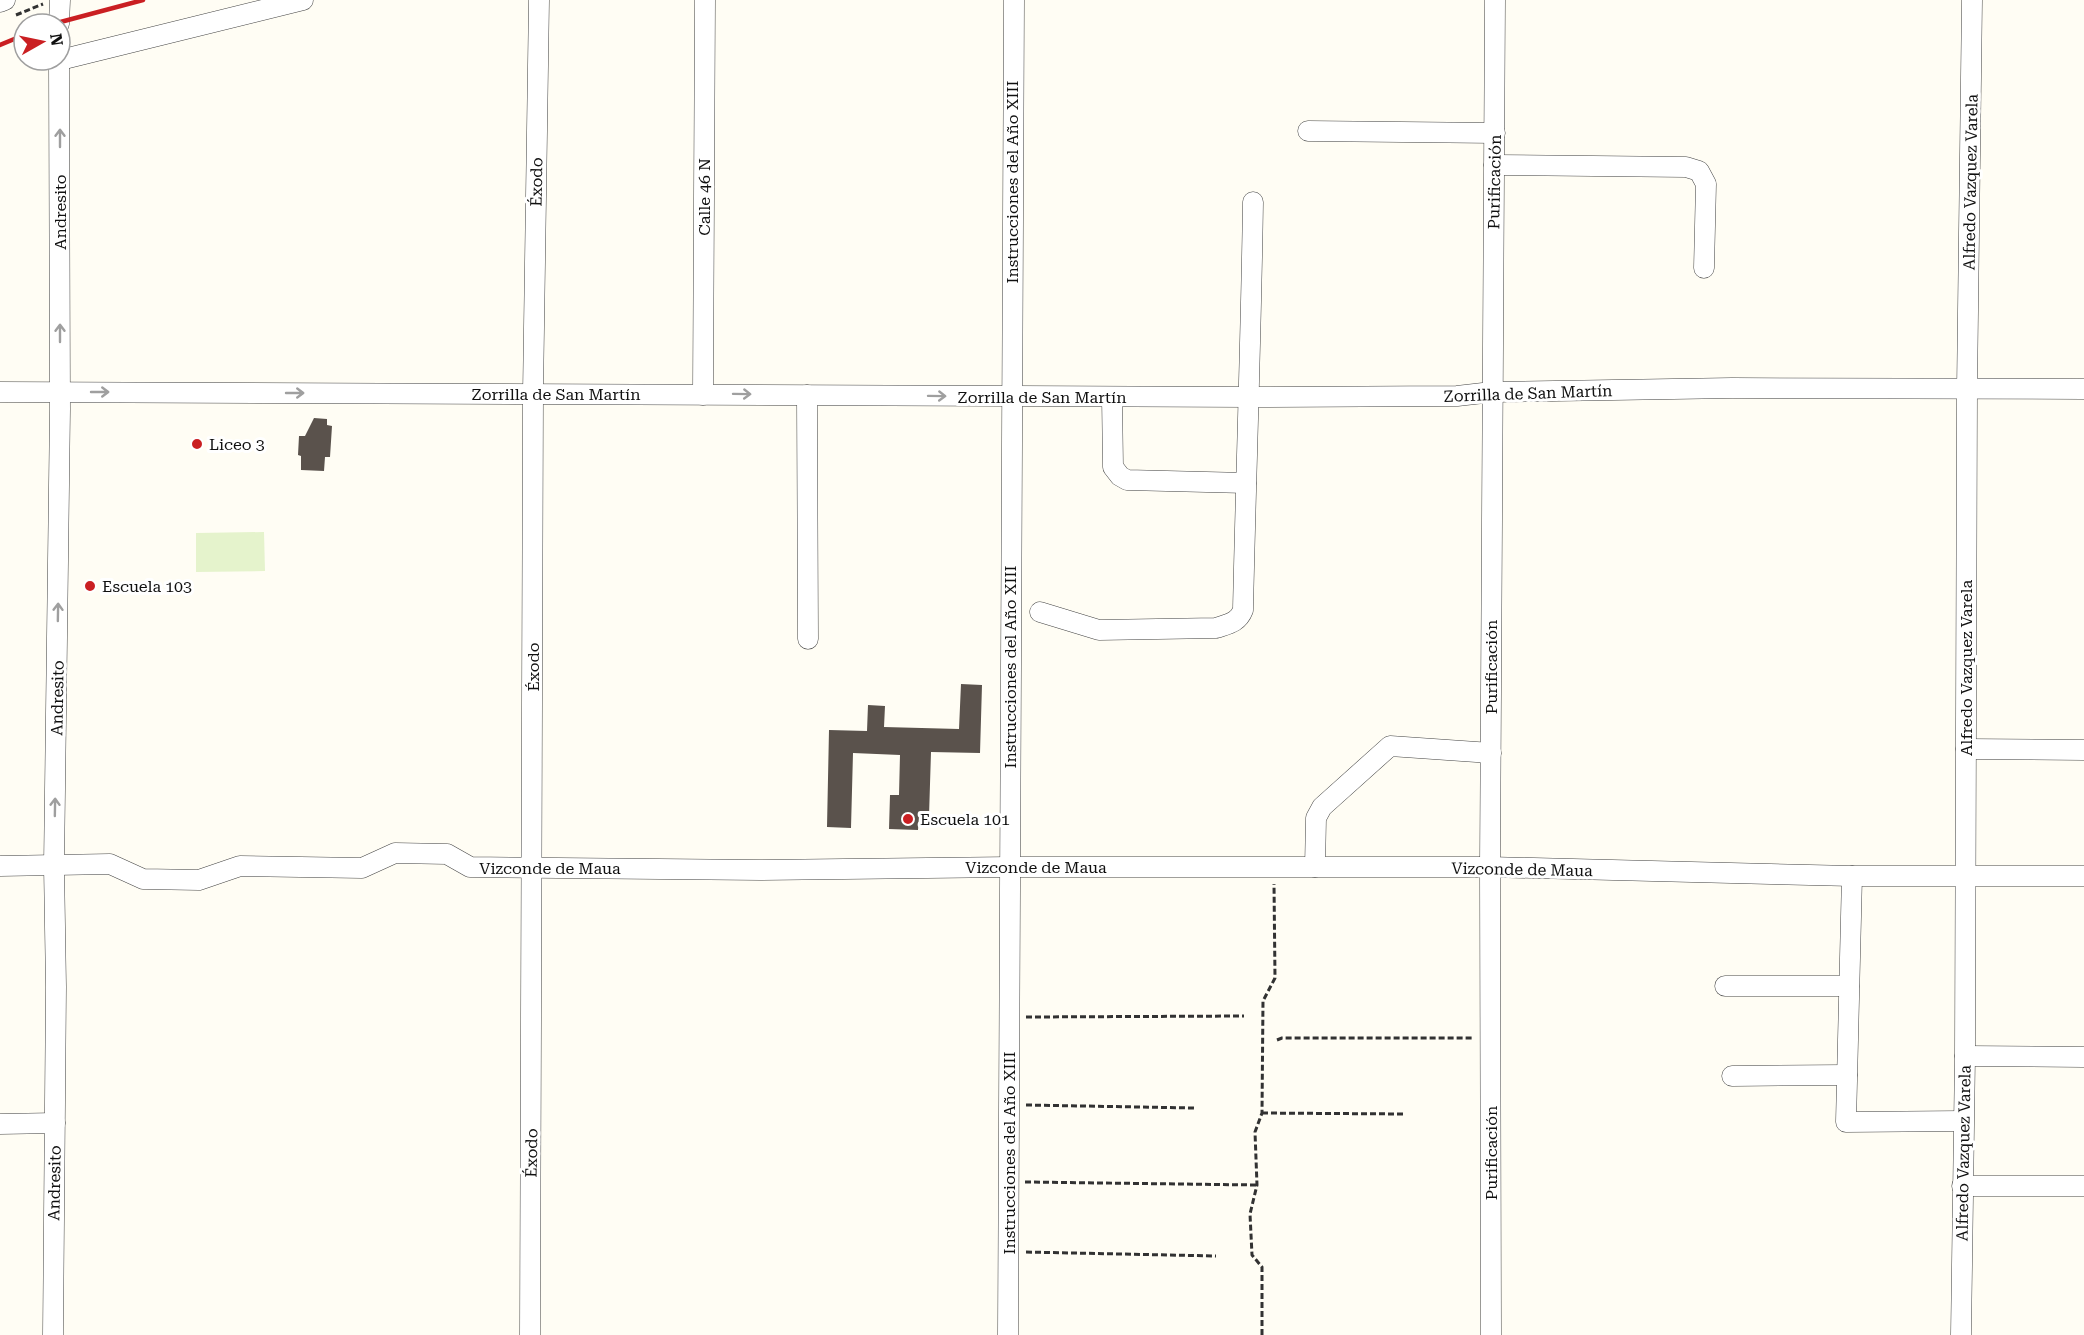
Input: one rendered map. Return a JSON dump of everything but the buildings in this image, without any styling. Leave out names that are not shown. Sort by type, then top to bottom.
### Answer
[{"type":"street","points":[[72,57],[303,0]]},
{"type":"street","name":"Éxodo","points":[[530,1335],[533,393],[539,0]]},
{"type":"street","name":"Calle 46 N","points":[[703,394],[705,0]]},
{"type":"street","name":"Instrucciones del Año XIII","points":[[1008,1335],[1014,0]]},
{"type":"street","name":"Purificación","points":[[1491,1335],[1490,867],[1495,0]]},
{"type":"street","name":"Alfredo Vazquez Varela","points":[[1961,1335],[1972,0]]},
{"type":"street","name":"Andresito","points":[[53,1335],[60,72]]},
{"type":"street","points":[[1308,131],[1495,133]]},
{"type":"street","points":[[1494,165],[1686,167],[1699,171],[1706,184],[1704,268]]},
{"type":"street","points":[[1040,612],[1099,630],[1216,628],[1234,622],[1240,616],[1243,609],[1247,432],[1250,397],[1253,202]]},
{"type":"street","name":"Zorrilla de San Martín","points":[[0,392],[1250,397],[1457,396],[1492,392],[1732,388],[2084,389]]},
{"type":"street","points":[[807,395],[808,639]]},
{"type":"street","points":[[1112,397],[1113,467],[1120,476],[1127,480],[1246,483]]},
{"type":"street","points":[[1315,867],[1316,818],[1322,807],[1390,746],[1491,753]]},
{"type":"street","points":[[1966,749],[2084,750]]},
{"type":"street","name":"Vizconde de Maua","points":[[0,866],[110,864],[143,879],[199,880],[240,866],[362,868],[395,853],[447,854],[470,867],[760,870],[1010,867],[1490,867],[1852,876],[2084,876]]},
{"type":"street","points":[[1852,876],[1846,1122],[1963,1121]]},
{"type":"street","points":[[1725,986],[1849,986]]},
{"type":"street","points":[[1965,1056],[2084,1056]]},
{"type":"street","points":[[1732,1076],[1847,1075]]},
{"type":"street","points":[[0,1124],[55,1123]]},
{"type":"street","points":[[1962,1186],[2084,1186]]},
{"type":"path","points":[[5,6],[51,2]]},
{"type":"path","points":[[1262,1335],[1262,1267],[1252,1255],[1250,1214],[1257,1185],[1255,1132],[1262,1113],[1263,1001],[1275,978],[1274,867]]},
{"type":"path","points":[[1010,1017],[1244,1016]]},
{"type":"path","points":[[1276,1040],[1282,1038],[1462,1040],[1490,1037]]},
{"type":"path","points":[[1009,1105],[1196,1108]]},
{"type":"path","points":[[1262,1113],[1405,1114]]},
{"type":"path","points":[[1009,1182],[1257,1185]]},
{"type":"path","points":[[1009,1251],[1216,1256]]},
{"type":"green space","points":[[264,532],[265,571],[196,572],[196,533]]},
{"type":"railway","points":[[72,19],[143,0]]},
{"type":"railway","points":[[0,45],[12,40]]},
{"type":"place","name":"Liceo 3","points":[[197,444]]},
{"type":"place","name":"Escuela 103","points":[[90,586]]},
{"type":"place","name":"Escuela 101","points":[[908,819]]}]
